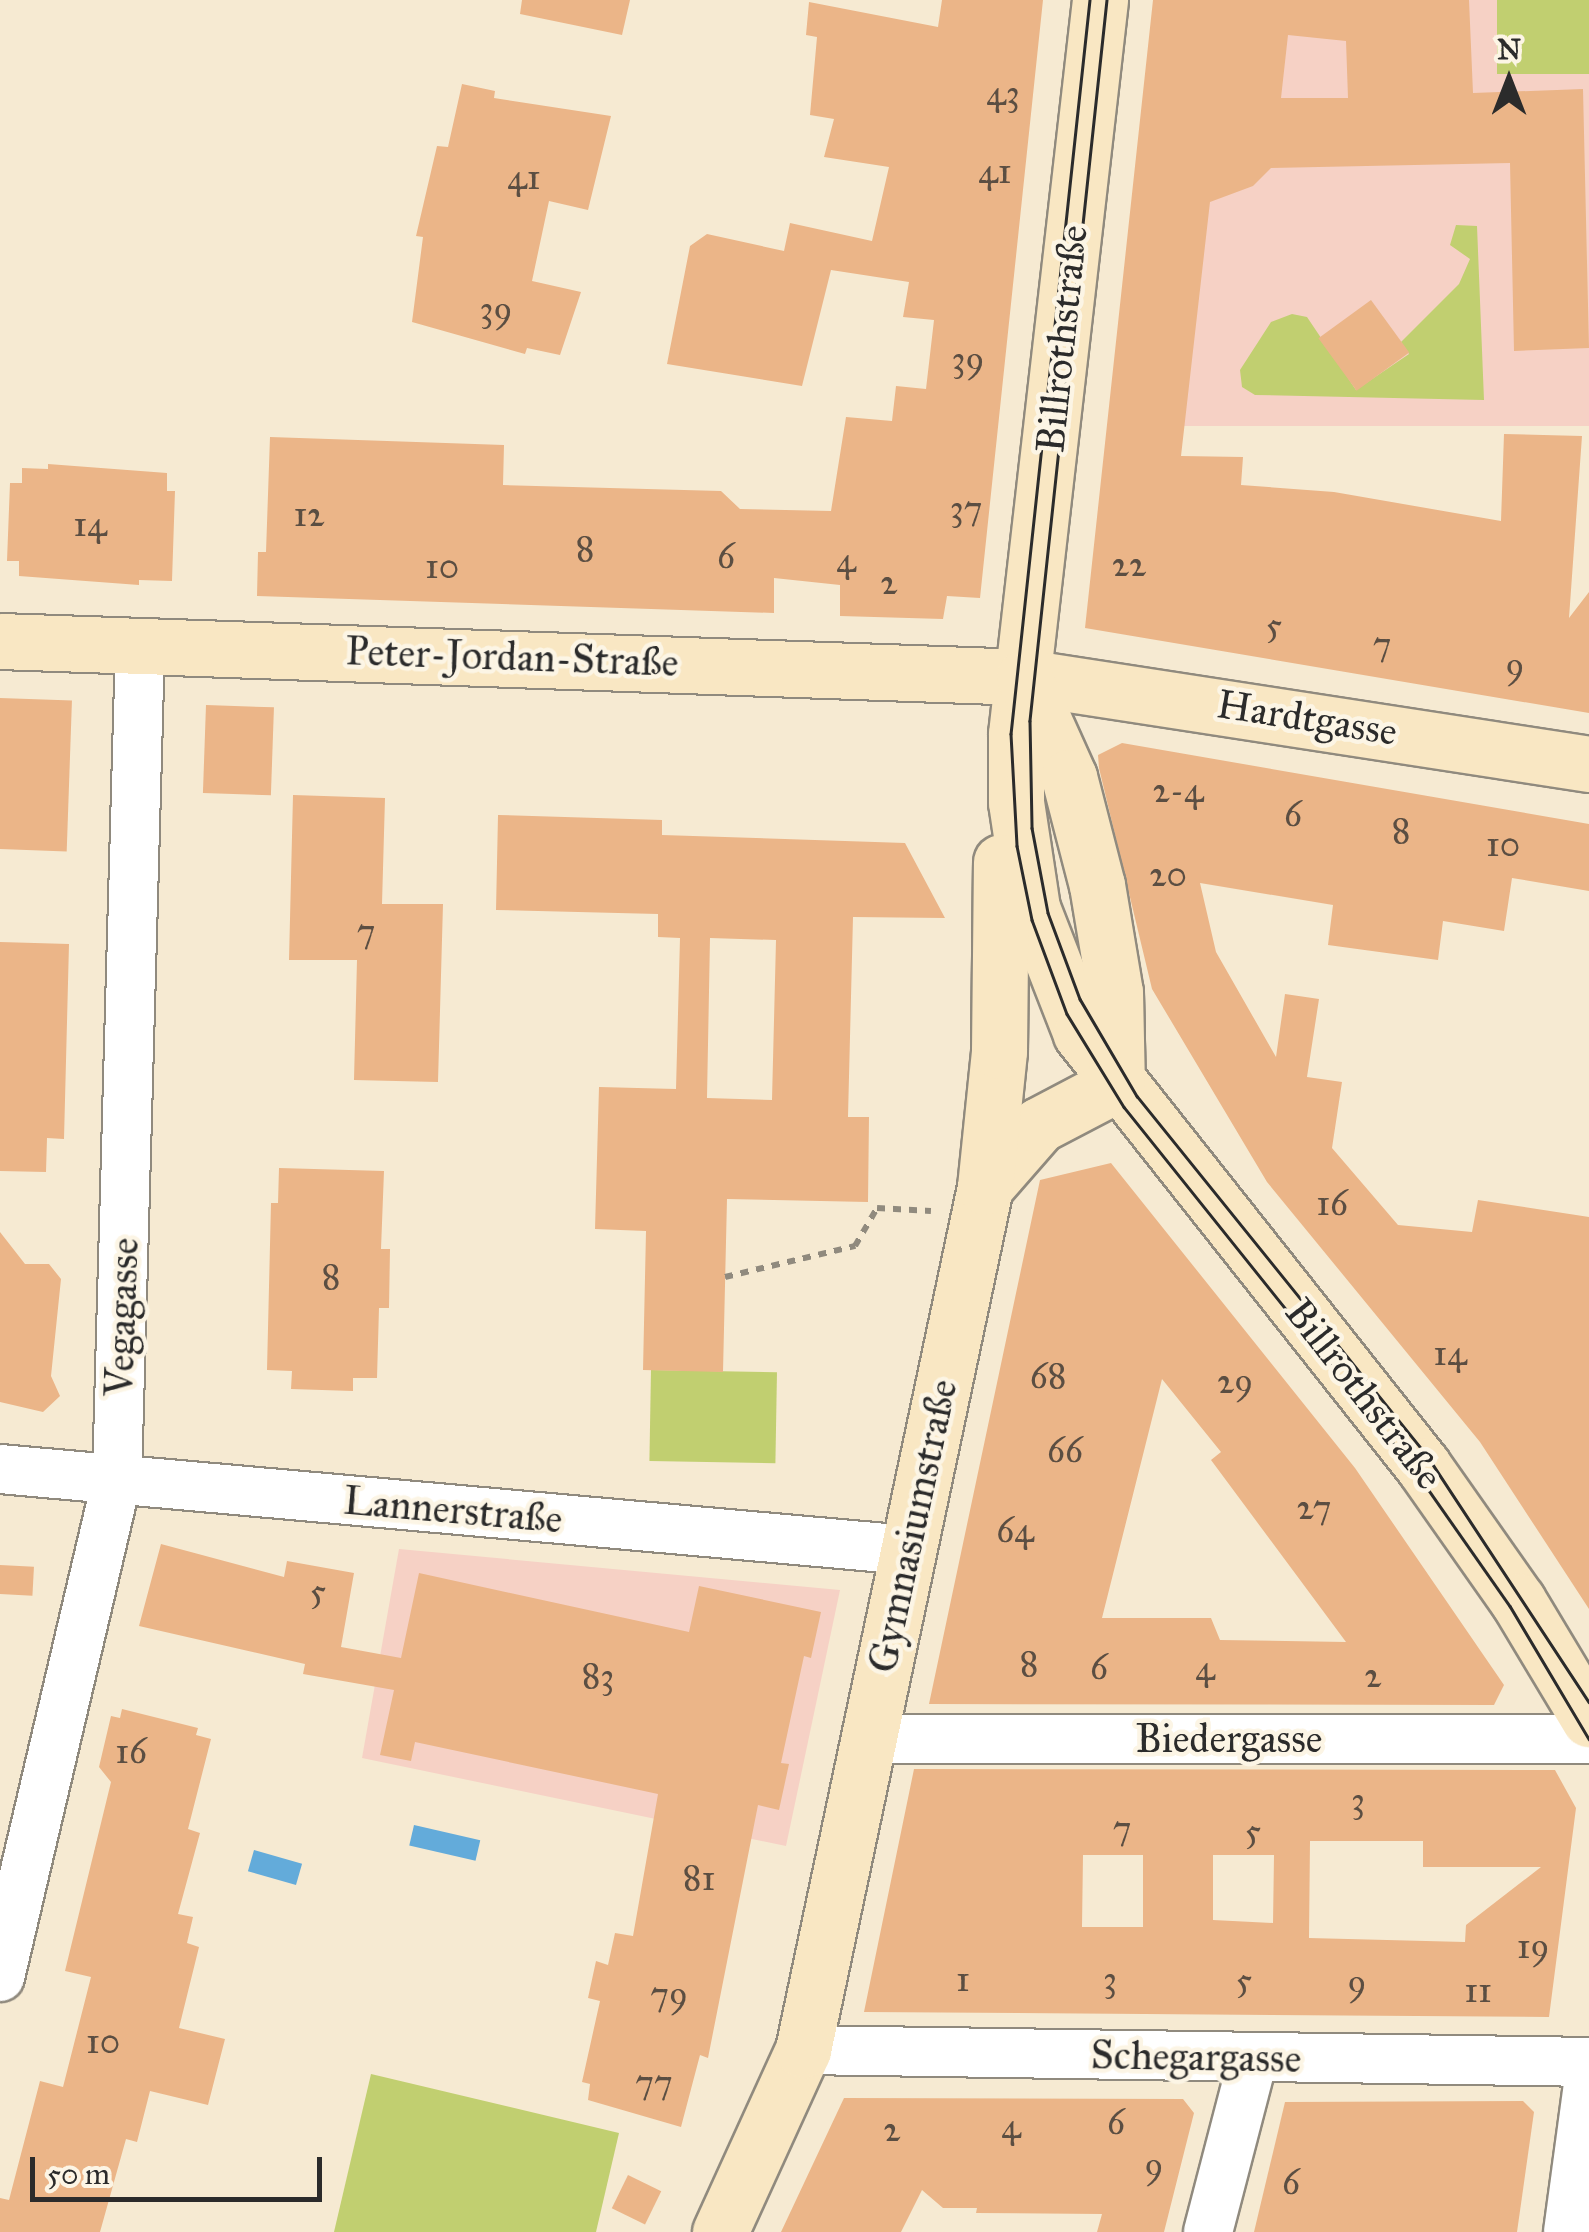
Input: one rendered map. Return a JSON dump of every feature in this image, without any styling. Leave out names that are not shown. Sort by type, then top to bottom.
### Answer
[{"type":"street","name":"Billrothstraße","points":[[1100,0],[1024,678],[1016,802],[1026,883],[1050,967],[1081,1034],[1116,1084],[1424,1466],[1518,1601],[1589,1719]]},
{"type":"street","name":"Peter-Jordan-Straße","points":[[0,640],[1024,678]]},
{"type":"street","name":"Vegagasse","points":[[0,1977],[117,1480],[140,644]]},
{"type":"street","name":"Hardtgasse","points":[[1024,678],[1174,696],[1589,764]]},
{"type":"street","points":[[984,1187],[1039,1125],[1116,1084],[1115,992],[1097,885],[1068,776],[1024,678]]},
{"type":"street","name":"Gymnasiumstraße","points":[[720,2232],[803,2050],[984,1187],[999,1051],[1001,850],[1016,802]]},
{"type":"street","name":"Lannerstraße","points":[[0,1469],[907,1550]]},
{"type":"street","name":"Biedergasse","points":[[869,1738],[1589,1739]]},
{"type":"street","name":"Schegargasse","points":[[803,2050],[1589,2062]]},
{"type":"street","points":[[1208,2232],[1252,2058]]},
{"type":"street","points":[[1568,2232],[1589,2077]]},
{"type":"path","points":[[725,1277],[855,1246],[877,1208],[930,1210]]},
{"type":"shaded area","points":[[1153,0],[1589,0],[1589,426],[1153,426]]},
{"type":"shaded area","points":[[399,1549],[840,1590],[786,1846],[362,1758]]},
{"type":"green space","points":[[1497,0],[1589,0],[1589,74],[1497,74]]},
{"type":"green space","points":[[1456,225],[1477,226],[1484,400],[1255,395],[1242,387],[1240,370],[1271,322],[1292,314],[1307,317],[1356,390],[1409,354],[1401,342],[1459,284],[1470,259],[1450,245]]},
{"type":"green space","points":[[651,1370],[777,1372],[775,1463],[649,1461]]},
{"type":"green space","points":[[371,2074],[619,2133],[596,2232],[334,2232]]},
{"type":"water","points":[[414,1825],[480,1840],[476,1861],[409,1845]]},
{"type":"water","points":[[254,1850],[302,1864],[296,1885],[248,1871]]},
{"type":"building","points":[[522,0],[630,0],[622,35],[520,14]]},
{"type":"building","points":[[942,0],[1043,0],[980,598],[947,596],[943,619],[840,616],[840,585],[774,578],[774,613],[257,596],[258,552],[266,552],[270,437],[504,445],[503,485],[721,491],[740,509],[831,511],[846,417],[892,421],[896,386],[926,389],[934,320],[903,317],[909,282],[831,270],[802,386],[667,364],[690,246],[707,234],[784,251],[790,223],[872,241],[889,167],[824,157],[834,119],[810,115],[817,37],[806,35],[809,2],[938,27]]},
{"type":"building","points":[[1153,0],[1469,0],[1473,93],[1583,89],[1589,348],[1514,351],[1510,163],[1271,168],[1253,186],[1210,202],[1181,456],[1243,457],[1241,485],[1334,492],[1501,521],[1504,434],[1582,436],[1569,618],[1589,592],[1589,713],[1085,628]],"holes":[[[1288,35],[1346,41],[1348,98],[1281,98]]]},
{"type":"building","points":[[462,84],[495,91],[494,98],[611,116],[588,210],[549,201],[532,281],[581,292],[560,355],[527,348],[525,354],[412,322],[423,237],[416,236],[437,146],[448,147]]},
{"type":"building","points":[[1371,300],[1409,353],[1357,391],[1318,338]]},
{"type":"building","points":[[48,464],[167,473],[167,491],[175,491],[172,581],[139,580],[139,585],[19,576],[19,561],[7,561],[10,483],[22,483],[22,468],[48,469]]},
{"type":"building","points":[[0,698],[72,701],[67,851],[0,849]]},
{"type":"building","points":[[206,705],[274,707],[271,795],[203,793]]},
{"type":"building","points":[[1122,743],[1589,824],[1589,891],[1512,878],[1504,931],[1443,921],[1438,960],[1328,945],[1333,905],[1200,883],[1216,952],[1276,1057],[1285,994],[1319,999],[1307,1077],[1342,1082],[1332,1148],[1398,1225],[1472,1232],[1478,1200],[1589,1217],[1589,1609],[1480,1442],[1267,1182],[1152,989],[1099,768],[1098,755]]},
{"type":"building","points":[[293,795],[385,798],[382,904],[443,904],[438,1082],[354,1080],[357,960],[289,960]]},
{"type":"building","points":[[498,815],[662,820],[662,835],[905,843],[945,918],[853,917],[848,1117],[869,1117],[868,1202],[727,1199],[723,1372],[643,1370],[646,1231],[595,1229],[599,1087],[676,1089],[680,938],[658,937],[658,914],[496,910]],"holes":[[[710,938],[776,940],[772,1100],[707,1098]]]},
{"type":"building","points":[[0,942],[69,944],[64,1139],[47,1138],[46,1172],[0,1171]]},
{"type":"building","points":[[1111,1163],[1355,1468],[1504,1685],[1494,1705],[929,1704],[1040,1180]],"holes":[[[1162,1379],[1221,1452],[1211,1460],[1346,1642],[1220,1640],[1211,1618],[1102,1618]]]},
{"type":"building","points":[[279,1168],[384,1171],[381,1249],[390,1249],[389,1308],[379,1308],[377,1378],[353,1378],[353,1391],[291,1389],[292,1371],[267,1370],[271,1203],[278,1203]]},
{"type":"building","points":[[0,1232],[25,1264],[49,1264],[61,1279],[51,1376],[60,1396],[43,1412],[0,1402]]},
{"type":"building","points":[[161,1544],[284,1577],[287,1561],[354,1573],[341,1647],[401,1658],[419,1573],[689,1632],[699,1586],[821,1612],[811,1658],[804,1656],[781,1763],[789,1764],[779,1810],[758,1805],[708,2058],[700,2055],[681,2127],[588,2100],[590,2084],[582,2082],[600,2001],[588,1998],[596,1961],[608,1965],[615,1933],[633,1936],[658,1794],[415,1742],[411,1761],[380,1755],[394,1690],[303,1674],[305,1664],[139,1626]]},
{"type":"building","points":[[0,1565],[34,1567],[32,1596],[0,1594]]},
{"type":"building","points":[[122,1709],[198,1728],[196,1735],[211,1739],[188,1829],[200,1833],[178,1914],[193,1917],[187,1943],[199,1947],[179,2028],[225,2039],[208,2105],[150,2091],[137,2142],[126,2139],[100,2232],[0,2232],[0,2198],[9,2200],[40,2081],[63,2087],[91,1977],[65,1971],[111,1782],[99,1767],[111,1716],[120,1718]]},
{"type":"building","points":[[914,1769],[1555,1770],[1576,1808],[1549,2017],[864,2012]],"holes":[[[1310,1841],[1423,1841],[1423,1867],[1541,1867],[1466,1925],[1465,1942],[1309,1938]],[[1083,1855],[1143,1855],[1143,1927],[1082,1927]],[[1213,1855],[1274,1855],[1273,1923],[1213,1920]]]},
{"type":"building","points":[[844,2098],[1183,2099],[1194,2113],[1164,2232],[1097,2232],[1102,2214],[976,2213],[977,2208],[943,2208],[922,2190],[901,2232],[781,2232]]},
{"type":"building","points":[[1523,2101],[1534,2112],[1517,2232],[1254,2232],[1285,2102]]},
{"type":"building","points":[[628,2175],[661,2191],[645,2224],[612,2208]]},
{"type":"tram line","points":[[1090,0],[1011,734],[1017,846],[1032,920],[1067,1014],[1124,1107],[1414,1469],[1510,1606],[1589,1739]]},
{"type":"tram line","points":[[1107,0],[1030,721],[1032,828],[1048,913],[1080,999],[1137,1096],[1428,1457],[1589,1702]]}]
